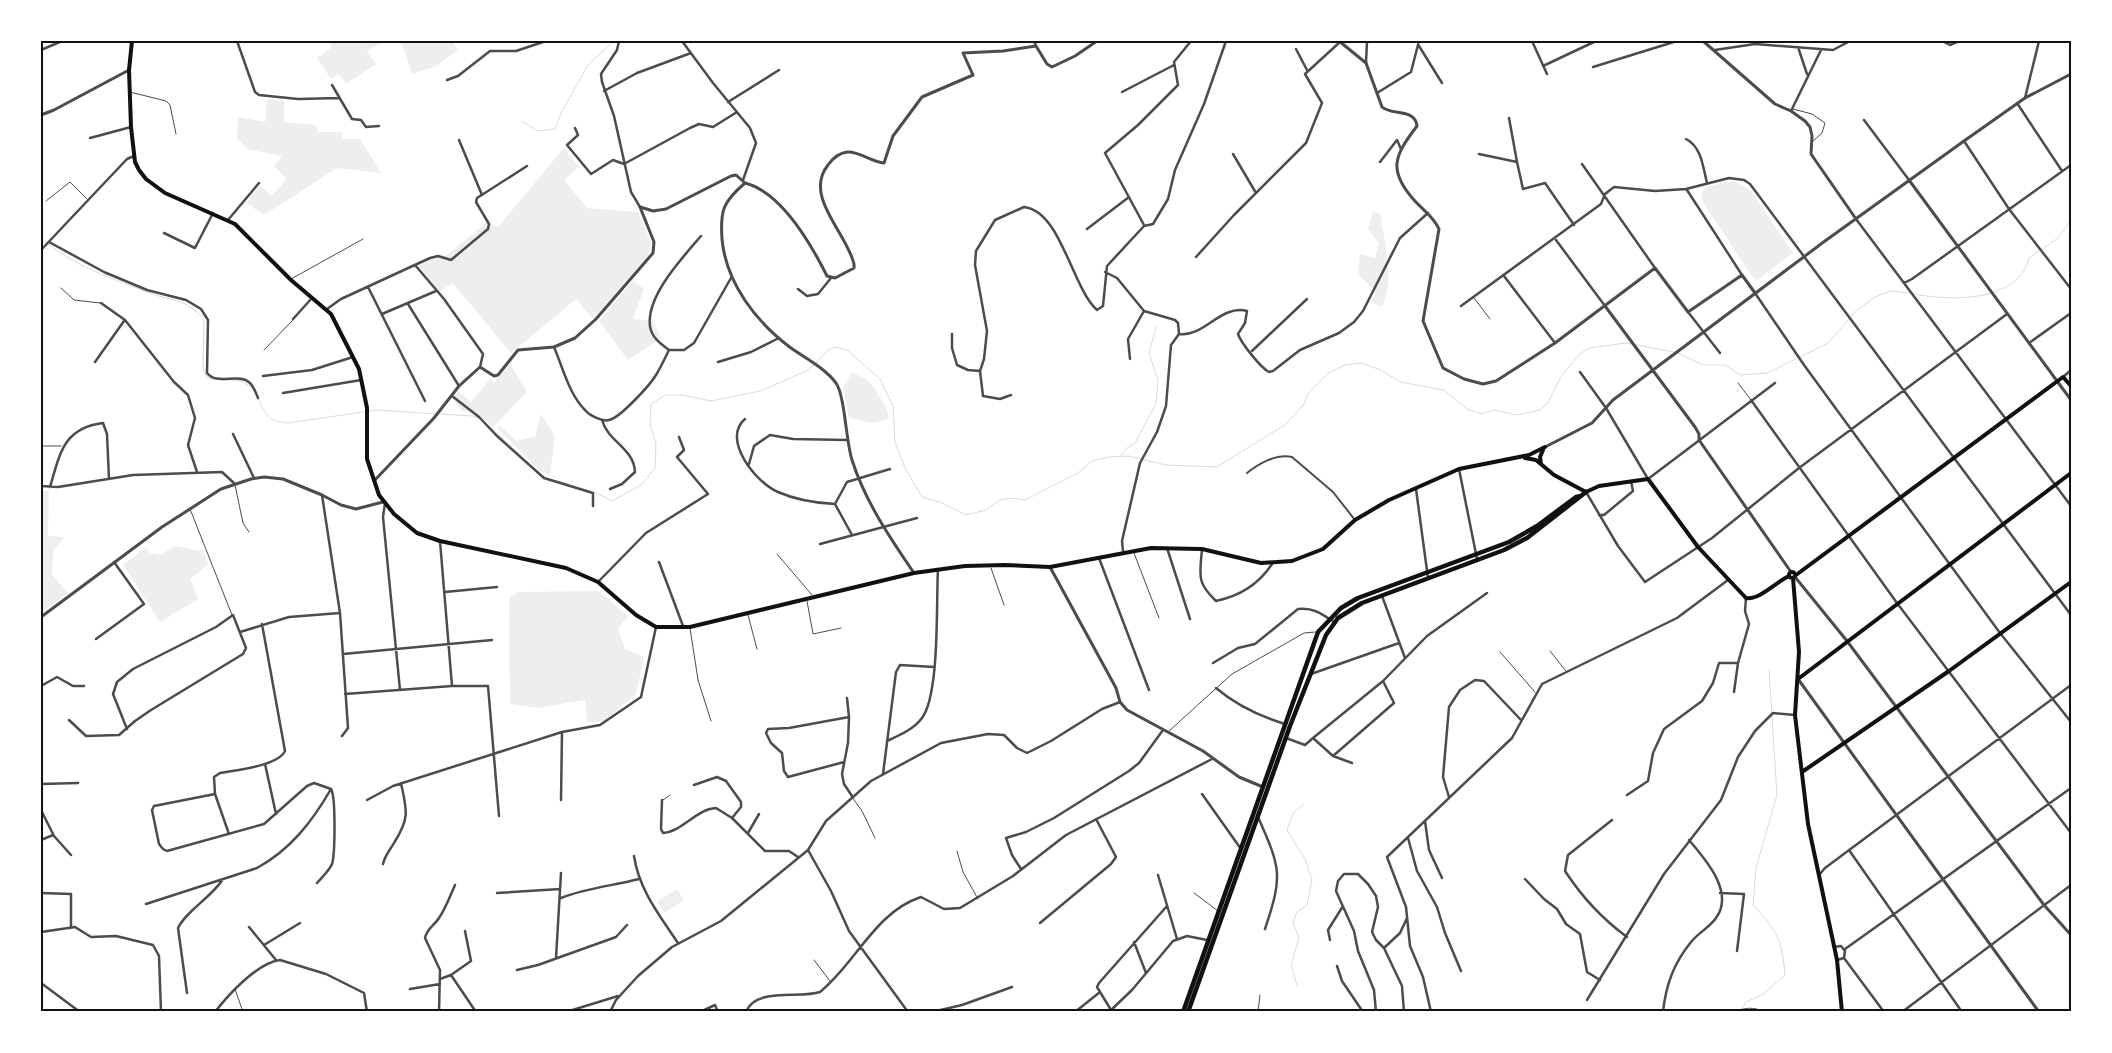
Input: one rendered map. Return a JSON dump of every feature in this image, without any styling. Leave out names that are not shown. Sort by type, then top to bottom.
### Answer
[{"type":"main road","points":[[132,41],[129,70],[131,126],[134,156],[139,170],[155,186],[228,220],[244,232],[291,280],[327,309],[354,357],[362,380],[367,408],[367,459],[384,503],[400,520],[417,532],[440,541],[566,568],[598,582],[636,615],[656,627],[690,627],[914,573],[938,569],[990,564],[1050,567],[1123,551],[1167,548],[1202,549],[1272,564],[1292,561],[1313,554],[1333,540],[1355,520],[1383,504],[1459,469],[1491,461],[1521,457],[1545,448]]},
{"type":"main road","points":[[1188,1012],[1243,850],[1286,738],[1287,725],[1332,621],[1341,608],[1358,598],[1428,575],[1527,538],[1586,492],[1599,486],[1648,479],[1698,547],[1746,598],[1752,599],[1779,580],[1793,576],[2063,377],[2071,386]]},
{"type":"main road","points":[[1541,464],[1541,452],[1545,448]]},
{"type":"main road","points":[[1521,457],[1532,459],[1541,464],[1554,476],[1586,492]]},
{"type":"main road","points":[[1798,679],[1897,603],[1952,565],[2071,473]]},
{"type":"main road","points":[[1183,1012],[1211,941],[1218,912],[1258,817],[1318,632],[1362,603],[1428,575]]},
{"type":"main road","points":[[1793,576],[1799,652],[1795,715],[1808,824],[1818,879],[1837,960],[1842,1012]]},
{"type":"main road","points":[[1802,772],[1896,708],[2071,582]]},
{"type":"street","points":[[41,50],[62,41]]},
{"type":"street","points":[[237,41],[255,92],[259,95],[298,99],[339,98]]},
{"type":"street","points":[[447,80],[458,76],[490,51],[516,51],[546,41]]},
{"type":"street","points":[[480,367],[495,376],[518,350],[554,347],[575,338],[596,319],[650,259],[654,242],[640,207],[631,192],[614,116],[604,91],[601,74],[617,50],[619,41]]},
{"type":"street","points":[[682,41],[750,128],[756,143],[744,182],[724,205],[722,229],[724,255],[731,278],[754,312],[779,338],[810,360],[836,383],[847,440],[858,478],[883,526],[914,573]]},
{"type":"street","points":[[1034,41],[1047,64],[1052,67],[1082,52],[1097,41]]},
{"type":"street","points":[[1144,226],[1105,152],[1138,126],[1178,85],[1179,79],[1175,65],[1177,56],[1191,41]]},
{"type":"street","points":[[1011,395],[1000,399],[983,396],[980,371],[984,359],[987,331],[974,259],[982,238],[997,218],[1024,206],[1037,211],[1049,224],[1097,310],[1103,306],[1105,272],[1116,255],[1144,226],[1153,224],[1164,209],[1175,170],[1204,104],[1226,41]]},
{"type":"street","points":[[1367,41],[1366,63],[1379,104],[1386,111],[1408,114],[1416,120],[1417,126],[1401,148],[1397,157],[1396,170],[1408,192],[1437,225],[1440,234],[1424,321],[1443,368],[1464,379],[1484,384],[1496,381],[1555,343],[1655,268]]},
{"type":"street","points":[[1532,41],[1547,74]]},
{"type":"street","points":[[1543,66],[1596,41]]},
{"type":"street","points":[[1593,67],[1677,41]]},
{"type":"street","points":[[1703,41],[1775,104],[1792,110],[1810,127],[1812,154],[1856,219],[2071,506]]},
{"type":"street","points":[[1715,50],[1755,44],[1833,50],[1850,41]]},
{"type":"street","points":[[1942,41],[1950,45],[1959,41]]},
{"type":"street","points":[[2025,98],[2039,41]]},
{"type":"street","points":[[1196,257],[1306,143],[1322,103],[1305,77],[1307,70],[1340,42],[1366,63]]},
{"type":"street","points":[[1376,94],[1411,72],[1419,43]]},
{"type":"street","points":[[1419,43],[1442,83]]},
{"type":"street","points":[[798,288],[807,296],[818,294],[831,278],[854,268],[853,260],[822,197],[819,183],[820,177],[831,161],[840,154],[853,152],[884,163],[893,136],[922,97],[973,75],[963,53],[1003,51],[1036,46]]},
{"type":"street","points":[[1798,46],[1807,74]]},
{"type":"street","points":[[1296,49],[1307,70]]},
{"type":"street","points":[[1792,110],[1801,95],[1807,74],[1820,50]]},
{"type":"street","points":[[604,91],[637,73],[691,53]]},
{"type":"street","points":[[1122,92],[1175,65]]},
{"type":"street","points":[[41,114],[54,110],[129,70]]},
{"type":"street","points":[[728,102],[780,70]]},
{"type":"street","points":[[1545,448],[1592,423],[1606,408],[1755,293],[2017,103],[2071,74]]},
{"type":"street","points":[[332,85],[352,118],[361,120],[366,127],[379,126]]},
{"type":"street","points":[[2017,103],[2062,171]]},
{"type":"street","points":[[575,128],[578,135],[567,145],[591,174],[613,160],[624,164],[699,124],[713,127],[737,112]]},
{"type":"street","points":[[1509,118],[1523,189],[1544,183],[1574,225]]},
{"type":"street","points":[[1864,120],[2071,400]]},
{"type":"street","points":[[90,138],[131,126]]},
{"type":"street","points":[[459,140],[482,194]]},
{"type":"street","points":[[1380,162],[1397,140],[1401,148]]},
{"type":"street","points":[[1686,140],[1694,145],[1700,156],[1707,183]]},
{"type":"street","points":[[1964,141],[2009,209],[2071,289]]},
{"type":"street","points":[[1233,154],[1256,193]]},
{"type":"street","points":[[1479,154],[1517,162]]},
{"type":"street","points":[[41,250],[127,159],[134,156]]},
{"type":"street","points":[[1582,164],[1655,268],[1720,353]]},
{"type":"street","points":[[1904,283],[2071,164]]},
{"type":"street","points":[[327,309],[340,300],[415,265],[438,256],[451,260],[488,229],[489,224],[476,202],[477,198],[527,166]]},
{"type":"street","points":[[640,207],[666,210],[726,178],[736,175],[744,182],[761,189],[796,225],[831,278]]},
{"type":"street","points":[[1461,306],[1556,240],[1601,204],[1605,194],[1614,187],[1656,191],[1686,189],[1729,178],[1744,180],[1750,184],[2071,615]]},
{"type":"street","points":[[228,220],[259,183]]},
{"type":"street","points":[[1686,189],[1802,362],[2000,633],[2071,722]]},
{"type":"street","points":[[1087,229],[1129,197]]},
{"type":"street","points":[[164,234],[195,248],[213,213]]},
{"type":"street","points":[[1179,334],[1187,335],[1218,316],[1242,309],[1247,311],[1238,334],[1240,340],[1262,368],[1269,372],[1300,350],[1325,340],[1354,322],[1363,310],[1400,238],[1428,213]]},
{"type":"street","points":[[701,236],[661,288],[650,312],[650,328],[656,340],[669,350],[684,350],[694,343],[731,278]]},
{"type":"street","points":[[1556,240],[1695,428],[1699,434],[1699,440],[1793,576],[1846,641],[1946,777],[2044,905],[2071,935]]},
{"type":"street","points":[[49,242],[104,272],[146,290],[186,300],[200,310],[208,320],[206,370],[209,376],[246,380],[258,398]]},
{"type":"street","points":[[374,481],[434,418],[459,386],[480,367],[483,354],[415,265]]},
{"type":"street","points":[[1105,272],[1117,278],[1144,311],[1168,316],[1178,322],[1179,334],[1171,345],[1166,406],[1157,432],[1140,462],[1122,541],[1123,551]]},
{"type":"street","points":[[1688,312],[1742,275]]},
{"type":"street","points":[[1504,276],[1555,343]]},
{"type":"street","points":[[368,287],[425,401]]},
{"type":"street","points":[[382,314],[436,291]]},
{"type":"street","points":[[293,319],[313,298]]},
{"type":"street","points":[[1251,352],[1307,299]]},
{"type":"street","points":[[101,303],[124,320],[174,382],[188,395],[195,418],[188,445],[197,472]]},
{"type":"street","points":[[408,304],[459,386]]},
{"type":"street","points":[[1130,359],[1128,339],[1144,311]]},
{"type":"street","points":[[2029,343],[2071,313]]},
{"type":"street","points":[[1586,492],[1598,514],[1642,581],[1645,582],[1698,547],[1799,468],[2008,314]]},
{"type":"street","points":[[95,362],[124,320]]},
{"type":"street","points":[[952,334],[952,348],[957,365],[968,370],[980,371]]},
{"type":"street","points":[[718,362],[751,352],[779,338]]},
{"type":"street","points":[[554,347],[569,385],[580,404],[586,412],[602,420],[611,420],[624,410],[656,375],[669,350]]},
{"type":"street","points":[[263,376],[312,370],[354,357]]},
{"type":"street","points":[[2063,377],[2071,370]]},
{"type":"street","points":[[1580,372],[1606,408],[1648,479],[1776,383]]},
{"type":"street","points":[[283,393],[362,380]]},
{"type":"street","points":[[451,396],[479,417],[497,436],[544,478],[593,493],[593,506]]},
{"type":"street","points":[[1751,400],[1897,603],[2001,737],[2071,833]]},
{"type":"street","points":[[746,419],[739,424],[737,434],[740,452],[764,482],[776,492],[812,502],[834,504]]},
{"type":"street","points":[[602,420],[608,434],[631,455],[634,462],[635,472],[630,478],[610,490]]},
{"type":"street","points":[[50,487],[61,446],[72,436],[96,424],[103,423],[108,445],[109,479]]},
{"type":"street","points":[[233,434],[254,478]]},
{"type":"street","points":[[749,465],[754,446],[761,439],[770,435],[793,439],[847,440]]},
{"type":"street","points":[[598,582],[646,533],[708,494],[677,457],[684,450],[679,437]]},
{"type":"street","points":[[1247,473],[1265,462],[1283,456],[1292,457],[1333,492],[1355,520]]},
{"type":"street","points":[[1459,469],[1476,557]]},
{"type":"street","points":[[834,504],[847,482],[890,470]]},
{"type":"street","points":[[41,486],[50,487],[133,475],[197,472],[222,472],[234,484]]},
{"type":"street","points":[[42,616],[114,562],[210,496],[234,484],[254,478],[283,479],[322,494],[341,505],[356,509],[384,503],[383,517],[400,690]]},
{"type":"street","points":[[1598,514],[1604,515],[1633,491],[1631,481]]},
{"type":"street","points":[[1416,489],[1428,575]]},
{"type":"street","points":[[322,494],[340,613],[348,728],[342,736]]},
{"type":"street","points":[[834,504],[852,535]]},
{"type":"street","points":[[820,544],[917,518]]},
{"type":"street","points":[[440,541],[452,686]]},
{"type":"street","points":[[1167,548],[1190,619]]},
{"type":"street","points":[[1202,549],[1200,576],[1204,589],[1216,601],[1232,598],[1248,589],[1261,578],[1272,564]]},
{"type":"street","points":[[1099,557],[1149,690]]},
{"type":"street","points":[[96,639],[144,604],[114,562]]},
{"type":"street","points":[[659,562],[683,628]]},
{"type":"street","points":[[1050,567],[1116,688],[1120,702],[1127,710],[1203,751],[1239,777],[1266,788]]},
{"type":"street","points":[[888,741],[914,726],[922,718],[931,696],[938,569]]},
{"type":"street","points":[[1431,1012],[1423,977],[1410,946],[1408,916],[1405,904],[1387,859],[1449,797],[1504,746],[1521,720],[1535,692],[1547,680],[1582,665],[1677,618],[1728,580]]},
{"type":"street","points":[[444,592],[497,587]]},
{"type":"street","points":[[1286,738],[1305,745],[1383,681],[1432,633],[1487,593]]},
{"type":"street","points":[[1381,595],[1405,658]]},
{"type":"street","points":[[1734,692],[1738,663],[1749,624],[1745,611],[1746,598]]},
{"type":"street","points":[[1213,663],[1238,648],[1255,644],[1298,608],[1307,608],[1319,612],[1332,621]]},
{"type":"street","points":[[240,632],[289,617],[340,613]]},
{"type":"street","points":[[69,720],[86,736],[116,737],[151,710],[243,654],[246,648],[232,615],[216,627],[133,669],[117,682],[113,690],[114,698],[127,728]]},
{"type":"street","points":[[229,834],[215,794],[213,779],[216,775],[265,764],[281,757],[285,751],[262,624]]},
{"type":"street","points":[[367,800],[380,791],[401,784],[562,732],[607,722],[641,697],[656,627]]},
{"type":"street","points":[[343,654],[492,640]]},
{"type":"street","points":[[1309,675],[1399,643]]},
{"type":"street","points":[[1626,794],[1648,781],[1653,753],[1664,729],[1702,701],[1713,683],[1720,663],[1738,663]]},
{"type":"street","points":[[882,774],[896,672],[900,665],[907,664],[934,667]]},
{"type":"street","points":[[41,686],[57,677],[73,686],[84,686]]},
{"type":"street","points":[[1798,679],[1895,816],[1944,880],[2039,1012]]},
{"type":"street","points":[[1449,797],[1443,777],[1448,714],[1452,700],[1460,690],[1475,680],[1484,681],[1521,720]]},
{"type":"street","points":[[1333,756],[1394,703],[1383,681]]},
{"type":"street","points":[[345,694],[486,685],[489,688],[499,816]]},
{"type":"street","points":[[1818,879],[1825,868],[2071,685]]},
{"type":"street","points":[[1216,688],[1230,700],[1266,718],[1287,725]]},
{"type":"street","points":[[847,698],[849,717],[842,774],[844,784],[852,796]]},
{"type":"street","points":[[610,1012],[620,996],[638,976],[678,943],[721,921],[808,850],[826,821],[852,796],[882,774],[941,743],[964,738],[1004,735],[1017,748],[1027,753],[1065,733],[1102,709],[1120,702]]},
{"type":"street","points":[[1587,1000],[1664,874],[1721,800],[1738,757],[1761,722],[1773,713],[1795,715]]},
{"type":"street","points":[[844,762],[788,777],[784,771],[782,753],[771,743],[766,733],[768,729],[789,728],[849,717]]},
{"type":"street","points":[[1021,869],[1012,855],[1006,838],[1026,832],[1054,818],[1129,771],[1139,763],[1163,730]]},
{"type":"street","points":[[561,800],[562,732]]},
{"type":"street","points":[[1313,738],[1333,756],[1352,763]]},
{"type":"street","points":[[746,1012],[749,1006],[757,999],[764,997],[815,994],[831,982],[882,921],[917,898],[926,898],[944,909],[952,910],[978,899],[1066,835],[1212,759]]},
{"type":"street","points":[[265,764],[276,814]]},
{"type":"street","points":[[694,785],[717,777],[726,781],[741,802],[741,807],[732,818]]},
{"type":"street","points":[[41,784],[78,783]]},
{"type":"street","points":[[215,794],[154,806],[152,810],[160,844],[166,851],[264,824],[307,786],[314,784],[331,789]]},
{"type":"street","points":[[383,864],[385,856],[406,822],[408,812],[401,784]]},
{"type":"street","points":[[1844,950],[2071,788]]},
{"type":"street","points":[[146,904],[257,868],[272,860],[292,843],[313,817],[331,789]]},
{"type":"street","points":[[317,883],[333,862],[334,814],[331,789]]},
{"type":"street","points":[[1202,794],[1243,850]]},
{"type":"street","points":[[662,800],[661,829],[665,834],[712,808],[719,809],[732,818],[765,851],[789,851],[798,857]]},
{"type":"street","points":[[41,810],[53,835],[71,855]]},
{"type":"street","points":[[748,833],[759,814]]},
{"type":"street","points":[[1258,817],[1277,864],[1278,879],[1275,900],[1265,929]]},
{"type":"street","points":[[1040,923],[1116,857],[1096,819]]},
{"type":"street","points":[[1612,820],[1568,855],[1565,871],[1579,893],[1607,922],[1627,937]]},
{"type":"street","points":[[1425,821],[1429,850],[1442,878]]},
{"type":"street","points":[[41,840],[53,835]]},
{"type":"street","points":[[1408,838],[1418,871],[1437,907],[1445,933],[1461,971]]},
{"type":"street","points":[[1663,1012],[1668,981],[1691,941],[1718,916],[1720,893],[1713,868],[1689,840]]},
{"type":"street","points":[[808,850],[831,891],[849,931],[908,1012]]},
{"type":"street","points":[[1849,850],[1893,916],[1962,1012]]},
{"type":"street","points":[[634,856],[639,880],[650,901],[678,943]]},
{"type":"street","points":[[556,958],[561,874]]},
{"type":"street","points":[[1376,1012],[1374,990],[1360,958],[1351,922],[1336,892],[1338,882],[1344,874],[1358,874],[1376,896],[1378,907],[1372,932],[1376,940],[1384,948],[1402,986],[1404,1012]]},
{"type":"street","points":[[1158,875],[1177,938]]},
{"type":"street","points":[[187,993],[178,928],[223,879]]},
{"type":"street","points":[[1525,879],[1544,899],[1557,909],[1566,924],[1580,934],[1587,972],[1600,980]]},
{"type":"street","points":[[560,898],[592,887],[609,886],[639,880]]},
{"type":"street","points":[[439,1012],[440,979],[438,964],[425,938],[428,929],[438,919],[447,905],[455,884]]},
{"type":"street","points":[[1902,1012],[2071,886]]},
{"type":"street","points":[[496,893],[560,889]]},
{"type":"street","points":[[41,893],[71,894],[71,928]]},
{"type":"street","points":[[1720,893],[1744,894],[1737,951]]},
{"type":"street","points":[[1167,906],[1098,984],[1110,1011],[1177,938],[1187,936],[1211,941]]},
{"type":"street","points":[[1330,940],[1328,930],[1343,906]]},
{"type":"street","points":[[1384,948],[1403,930],[1408,916]]},
{"type":"street","points":[[264,945],[300,923]]},
{"type":"street","points":[[516,970],[538,965],[616,937],[627,925]]},
{"type":"street","points":[[249,927],[276,960],[319,971],[364,993],[367,1012]]},
{"type":"street","points":[[41,932],[78,928],[91,937],[126,938],[155,947],[159,956],[161,1012]]},
{"type":"street","points":[[440,979],[451,975],[471,961],[465,931]]},
{"type":"street","points":[[1134,942],[1146,972]]},
{"type":"street","points":[[1834,947],[1841,946],[1844,950],[1844,958],[1884,1012]]},
{"type":"street","points":[[1837,960],[1844,958]]},
{"type":"street","points":[[215,1012],[235,988],[276,960]]},
{"type":"street","points":[[1337,966],[1342,980],[1363,1012]]},
{"type":"street","points":[[451,975],[476,1012]]},
{"type":"street","points":[[41,983],[80,1012]]},
{"type":"street","points":[[410,989],[440,984]]},
{"type":"street","points":[[932,1012],[1012,987]]},
{"type":"street","points":[[1075,1012],[1100,992]]},
{"type":"street","points":[[566,1012],[620,996]]},
{"type":"street","points":[[700,1012],[717,1007],[718,1012]]},
{"type":"lane","points":[[130,92],[166,101],[170,105],[176,134]]},
{"type":"lane","points":[[1792,110],[1812,114],[1826,123],[1822,133],[1810,144]]},
{"type":"lane","points":[[46,201],[70,182],[87,200]]},
{"type":"lane","points":[[291,280],[363,239]]},
{"type":"lane","points":[[61,288],[74,300],[101,303]]},
{"type":"lane","points":[[1474,298],[1490,319]]},
{"type":"lane","points":[[264,350],[293,319]]},
{"type":"lane","points":[[1738,383],[1751,400]]},
{"type":"lane","points":[[41,446],[61,446]]},
{"type":"lane","points":[[234,484],[243,523],[249,532]]},
{"type":"lane","points":[[190,509],[232,615]]},
{"type":"lane","points":[[1133,550],[1159,618]]},
{"type":"lane","points":[[777,554],[814,598]]},
{"type":"lane","points":[[990,564],[1004,605]]},
{"type":"lane","points":[[806,600],[813,634],[841,628]]},
{"type":"lane","points":[[748,614],[757,648]]},
{"type":"lane","points":[[690,627],[698,680],[710,721]]},
{"type":"lane","points":[[1167,732],[1198,707],[1232,674],[1304,633],[1318,632]]},
{"type":"lane","points":[[1550,651],[1566,671]]},
{"type":"lane","points":[[1500,652],[1535,692]]},
{"type":"lane","points":[[662,800],[670,795]]},
{"type":"lane","points":[[852,796],[862,811],[875,838]]},
{"type":"lane","points":[[957,851],[963,872],[978,899]]},
{"type":"lane","points":[[1194,893],[1218,912]]},
{"type":"lane","points":[[814,960],[831,982]]},
{"type":"lane","points":[[235,988],[243,1012]]},
{"type":"lane","points":[[1258,1012],[1260,995]]},
{"type":"lane","points":[[1733,1012],[1746,1008],[1759,1009],[1764,1012]]},
{"type":"shaded area","points":[[330,41],[386,41],[367,51],[376,64],[346,84],[339,74],[331,79],[317,58],[331,48]]},
{"type":"shaded area","points":[[401,41],[452,41],[458,50],[436,66],[412,74]]},
{"type":"shaded area","points":[[267,99],[284,101],[284,122],[316,125],[318,132],[342,132],[343,139],[360,139],[381,173],[337,168],[264,215],[246,203],[260,186],[272,196],[287,179],[274,166],[282,156],[247,149],[237,138],[238,117],[265,122]]},
{"type":"shaded area","points":[[564,148],[579,167],[564,180],[587,208],[638,212],[652,245],[647,257],[593,319],[576,299],[511,353],[453,283],[439,292],[419,266],[435,257],[446,256],[487,222],[498,227]]},
{"type":"shaded area","points":[[1725,182],[1736,182],[1751,191],[1793,253],[1757,280],[1751,275],[1703,202],[1701,194],[1706,187]]},
{"type":"shaded area","points":[[1373,211],[1380,214],[1388,261],[1388,284],[1382,307],[1371,302],[1376,292],[1358,274],[1360,254],[1375,258],[1379,243],[1368,229]]},
{"type":"shaded area","points":[[633,281],[644,289],[633,319],[653,321],[661,338],[628,360],[599,321]]},
{"type":"shaded area","points":[[510,364],[527,392],[493,427],[475,414],[462,411],[452,398],[458,391],[471,402],[490,379],[495,382]]},
{"type":"shaded area","points":[[852,372],[870,382],[886,407],[889,419],[873,423],[849,418],[843,388]]},
{"type":"shaded area","points":[[541,414],[555,436],[550,475],[539,470],[497,428],[499,425],[517,441],[535,436]]},
{"type":"shaded area","points":[[41,491],[49,491],[48,536],[64,537],[53,551],[52,575],[68,593],[43,611],[41,611]]},
{"type":"shaded area","points":[[174,546],[203,551],[208,564],[190,579],[198,599],[160,622],[123,565],[146,547],[150,553],[161,555]]},
{"type":"shaded area","points":[[599,591],[628,616],[618,629],[625,649],[644,657],[636,694],[604,721],[587,723],[585,700],[538,708],[510,704],[509,598],[518,592]]},
{"type":"shaded area","points":[[677,889],[684,900],[664,913],[657,902]]},
{"type":"waterway","points":[[522,121],[537,131],[555,129],[562,111],[588,65],[614,41]]},
{"type":"waterway","points":[[1914,294],[1963,298],[1997,291],[2011,284],[2022,273],[2029,258],[2058,238],[2071,220]]},
{"type":"waterway","points":[[41,238],[79,264],[150,293],[185,304],[197,312],[204,319],[203,368],[207,378],[237,380],[245,383],[256,394],[265,412],[277,421],[288,423],[377,410],[436,414]]},
{"type":"waterway","points":[[1678,353],[1703,365],[1725,365],[1740,375],[1767,373],[1828,343],[1856,311],[1875,297],[1891,291],[1910,293]]},
{"type":"waterway","points":[[1121,455],[1135,443],[1156,404],[1158,380],[1149,353],[1156,327]]},
{"type":"waterway","points":[[594,492],[612,501],[641,485],[655,468],[656,443],[650,425],[651,404],[665,395],[682,395],[711,401],[760,391],[809,370],[828,350],[836,347],[847,350],[880,379],[893,406],[895,442],[905,468],[922,497],[940,502],[966,515],[986,510],[1000,500],[1012,498],[1025,500],[1078,473],[1092,461],[1108,457],[1129,456],[1166,465],[1217,467],[1286,424],[1304,404],[1309,392],[1327,374],[1345,365],[1361,363],[1381,370],[1400,382],[1444,390],[1467,409],[1481,414],[1494,410],[1517,415],[1540,410],[1548,403],[1562,375],[1580,354],[1589,348],[1626,343],[1674,352]]},
{"type":"waterway","points":[[440,414],[473,416],[480,419]]},
{"type":"waterway","points":[[489,426],[521,456]]},
{"type":"waterway","points":[[553,480],[568,484]]},
{"type":"waterway","points":[[1740,1012],[1746,1002],[1762,995],[1785,975],[1777,936],[1753,905],[1756,868],[1777,795],[1769,671]]},
{"type":"waterway","points":[[1297,985],[1291,965],[1299,938],[1293,923],[1297,912],[1307,905],[1312,880],[1305,859],[1287,830],[1293,813],[1304,804]]}]
